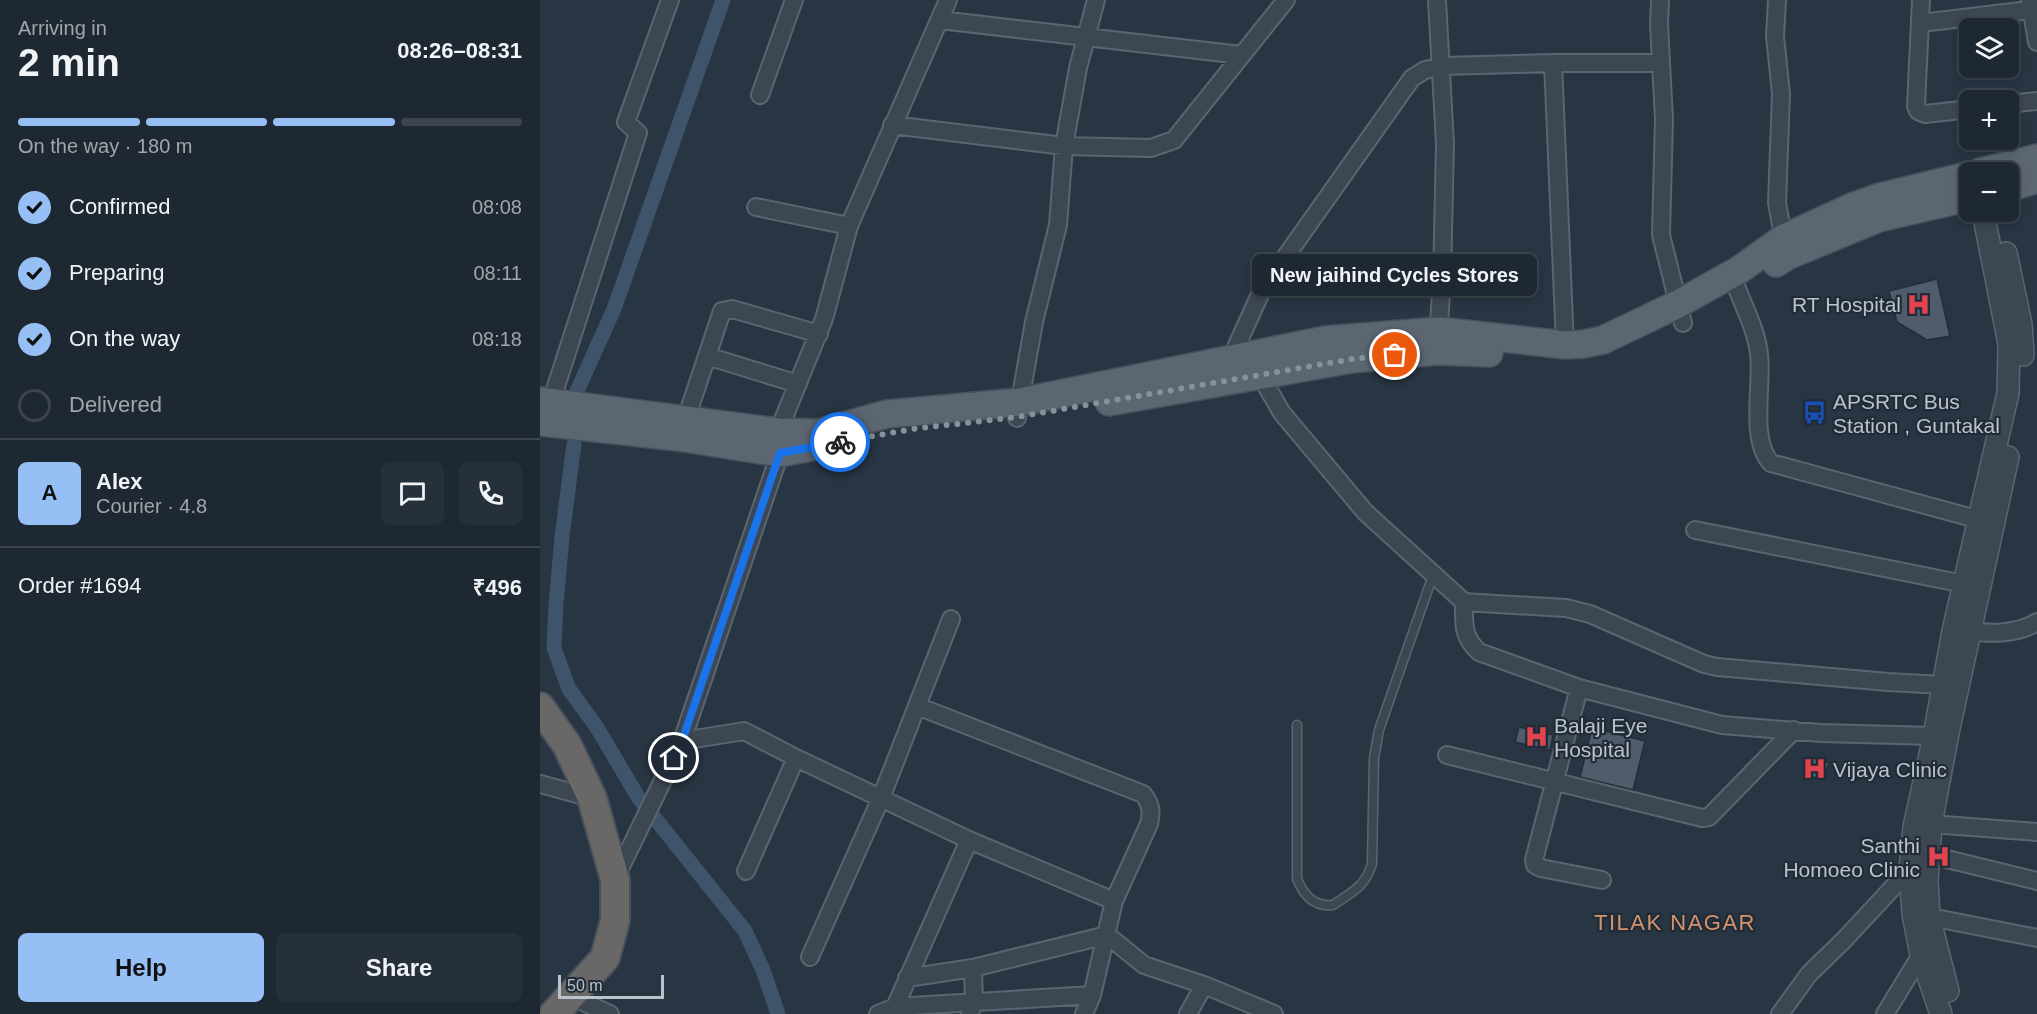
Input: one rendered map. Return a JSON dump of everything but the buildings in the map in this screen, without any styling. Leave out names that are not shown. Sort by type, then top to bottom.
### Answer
[{"type":"highway","points":[[540,707],[567,745],[592,798],[615,879],[615,921],[605,958],[562,1005]]},
{"type":"main road","points":[[2019,164],[2037,158]]},
{"type":"main road","points":[[2019,178],[2037,179]]},
{"type":"main road","points":[[1438,341],[1496,353],[1562,361],[1591,359],[1734,282],[1785,247],[1861,204],[1959,182]]},
{"type":"main road","points":[[1785,247],[1879,218],[1959,200]]},
{"type":"main road","points":[[544,408],[678,437],[779,442],[904,430],[1241,368],[1352,359],[1438,341],[1584,344],[1603,340],[1680,313]]},
{"type":"main road","points":[[544,408],[686,419],[779,442]]},
{"type":"street","points":[[544,408],[638,133],[626,122],[670,0]]},
{"type":"street","points":[[760,95],[794,0]]},
{"type":"street","points":[[615,879],[682,741],[798,384],[819,334],[849,226],[948,0]]},
{"type":"street","points":[[1019,410],[1034,322],[1058,225],[1064,146],[1078,68],[1096,0]]},
{"type":"street","points":[[892,125],[1064,146],[1151,148],[1174,140],[1286,0]]},
{"type":"street","points":[[1437,0],[1445,144],[1438,341]]},
{"type":"street","points":[[1660,0],[1664,119],[1661,235],[1680,313]]},
{"type":"street","points":[[1777,0],[1775,36],[1781,94],[1777,203],[1785,247]]},
{"type":"street","points":[[1921,0],[1916,106],[1918,111],[1925,114],[1959,110]]},
{"type":"street","points":[[1921,23],[2033,6],[2037,42]]},
{"type":"street","points":[[940,20],[1241,56]]},
{"type":"street","points":[[1553,63],[1565,345]]},
{"type":"street","points":[[1661,63],[1442,66],[1425,70],[1412,78],[1262,290],[1241,368],[1365,512],[1464,602],[1566,608],[1590,614],[1704,664],[1717,667],[1943,685]]},
{"type":"street","points":[[2019,103],[2037,101]]},
{"type":"street","points":[[756,207],[849,226]]},
{"type":"street","points":[[1780,1014],[1809,974],[1844,940],[1917,858],[1931,824],[1962,631],[1986,522],[2008,393],[2009,344],[1985,222]]},
{"type":"street","points":[[1941,1014],[1922,955],[1914,827],[1943,685],[1962,631],[1964,584],[1986,522],[2022,391],[2021,324],[1999,222]]},
{"type":"street","points":[[1734,282],[1755,332],[1759,354],[1760,438],[1764,456],[1771,463],[1986,522]]},
{"type":"street","points":[[686,419],[722,311],[727,308],[819,334]]},
{"type":"street","points":[[707,356],[798,384]]},
{"type":"street","points":[[1695,530],[1964,584]]},
{"type":"street","points":[[1464,602],[1464,631],[1479,652],[1579,688],[1722,725],[1934,736]]},
{"type":"street","points":[[810,957],[881,798],[951,619]]},
{"type":"street","points":[[1962,631],[2009,632],[2029,627],[2037,622]]},
{"type":"street","points":[[1579,688],[1534,860],[1535,865],[1541,868],[1602,880]]},
{"type":"street","points":[[917,706],[1143,794],[1149,801],[1151,813],[1149,824],[1114,901],[1092,995],[1084,1014]]},
{"type":"street","points":[[1447,755],[1709,818],[1794,730]]},
{"type":"street","points":[[682,741],[744,731],[969,840],[1114,901]]},
{"type":"street","points":[[746,871],[796,758]]},
{"type":"street","points":[[540,784],[592,798]]},
{"type":"street","points":[[1931,824],[2037,832]]},
{"type":"street","points":[[895,1007],[969,840]]},
{"type":"street","points":[[1917,858],[2037,881]]},
{"type":"street","points":[[1921,915],[2037,939]]},
{"type":"street","points":[[1921,915],[1955,1014]]},
{"type":"street","points":[[907,978],[973,968],[1107,935]]},
{"type":"street","points":[[1107,935],[1144,965],[1204,985],[1256,1010],[1274,1014]]},
{"type":"street","points":[[1885,1014],[1922,955]]},
{"type":"street","points":[[972,1008],[973,968]]},
{"type":"street","points":[[1188,1014],[1204,985]]},
{"type":"street","points":[[878,1014],[895,1007],[972,1008],[1092,995]]},
{"type":"street","points":[[562,1005],[610,1014]]},
{"type":"lane","points":[[1297,725],[1297,879],[1303,892],[1314,903],[1333,905],[1363,884],[1372,864],[1374,758],[1379,730],[1433,575]]},
{"type":"waterway","points":[[577,391],[614,309],[723,0]]},
{"type":"waterway","points":[[574,444],[562,537],[554,648],[569,689],[596,726],[638,797],[745,931],[763,970],[778,1014]]},
{"type":"way so far","points":[[840,442],[913,429],[1017,417],[1352,359],[1395,355]]},
{"type":"place","name":"RT Hospital","points":[[1919,304]]},
{"type":"place","name":"New jaihind Cycles Stores","points":[[1395,355]]},
{"type":"place","name":"APSRTC Bus Station , Guntakal","points":[[1815,413]]},
{"type":"place","name":"Balaji Eye Hospital","points":[[1536,737]]},
{"type":"place","name":"Vijaya Clinic","points":[[1815,769]]},
{"type":"place","name":"Santhi Homoeo Clinic","points":[[1938,857]]},
{"type":"district","name":"TILAK NAGAR","points":[[1675,922]]},
{"type":"route","points":[[674,758],[682,741],[780,453],[840,442]]}]
